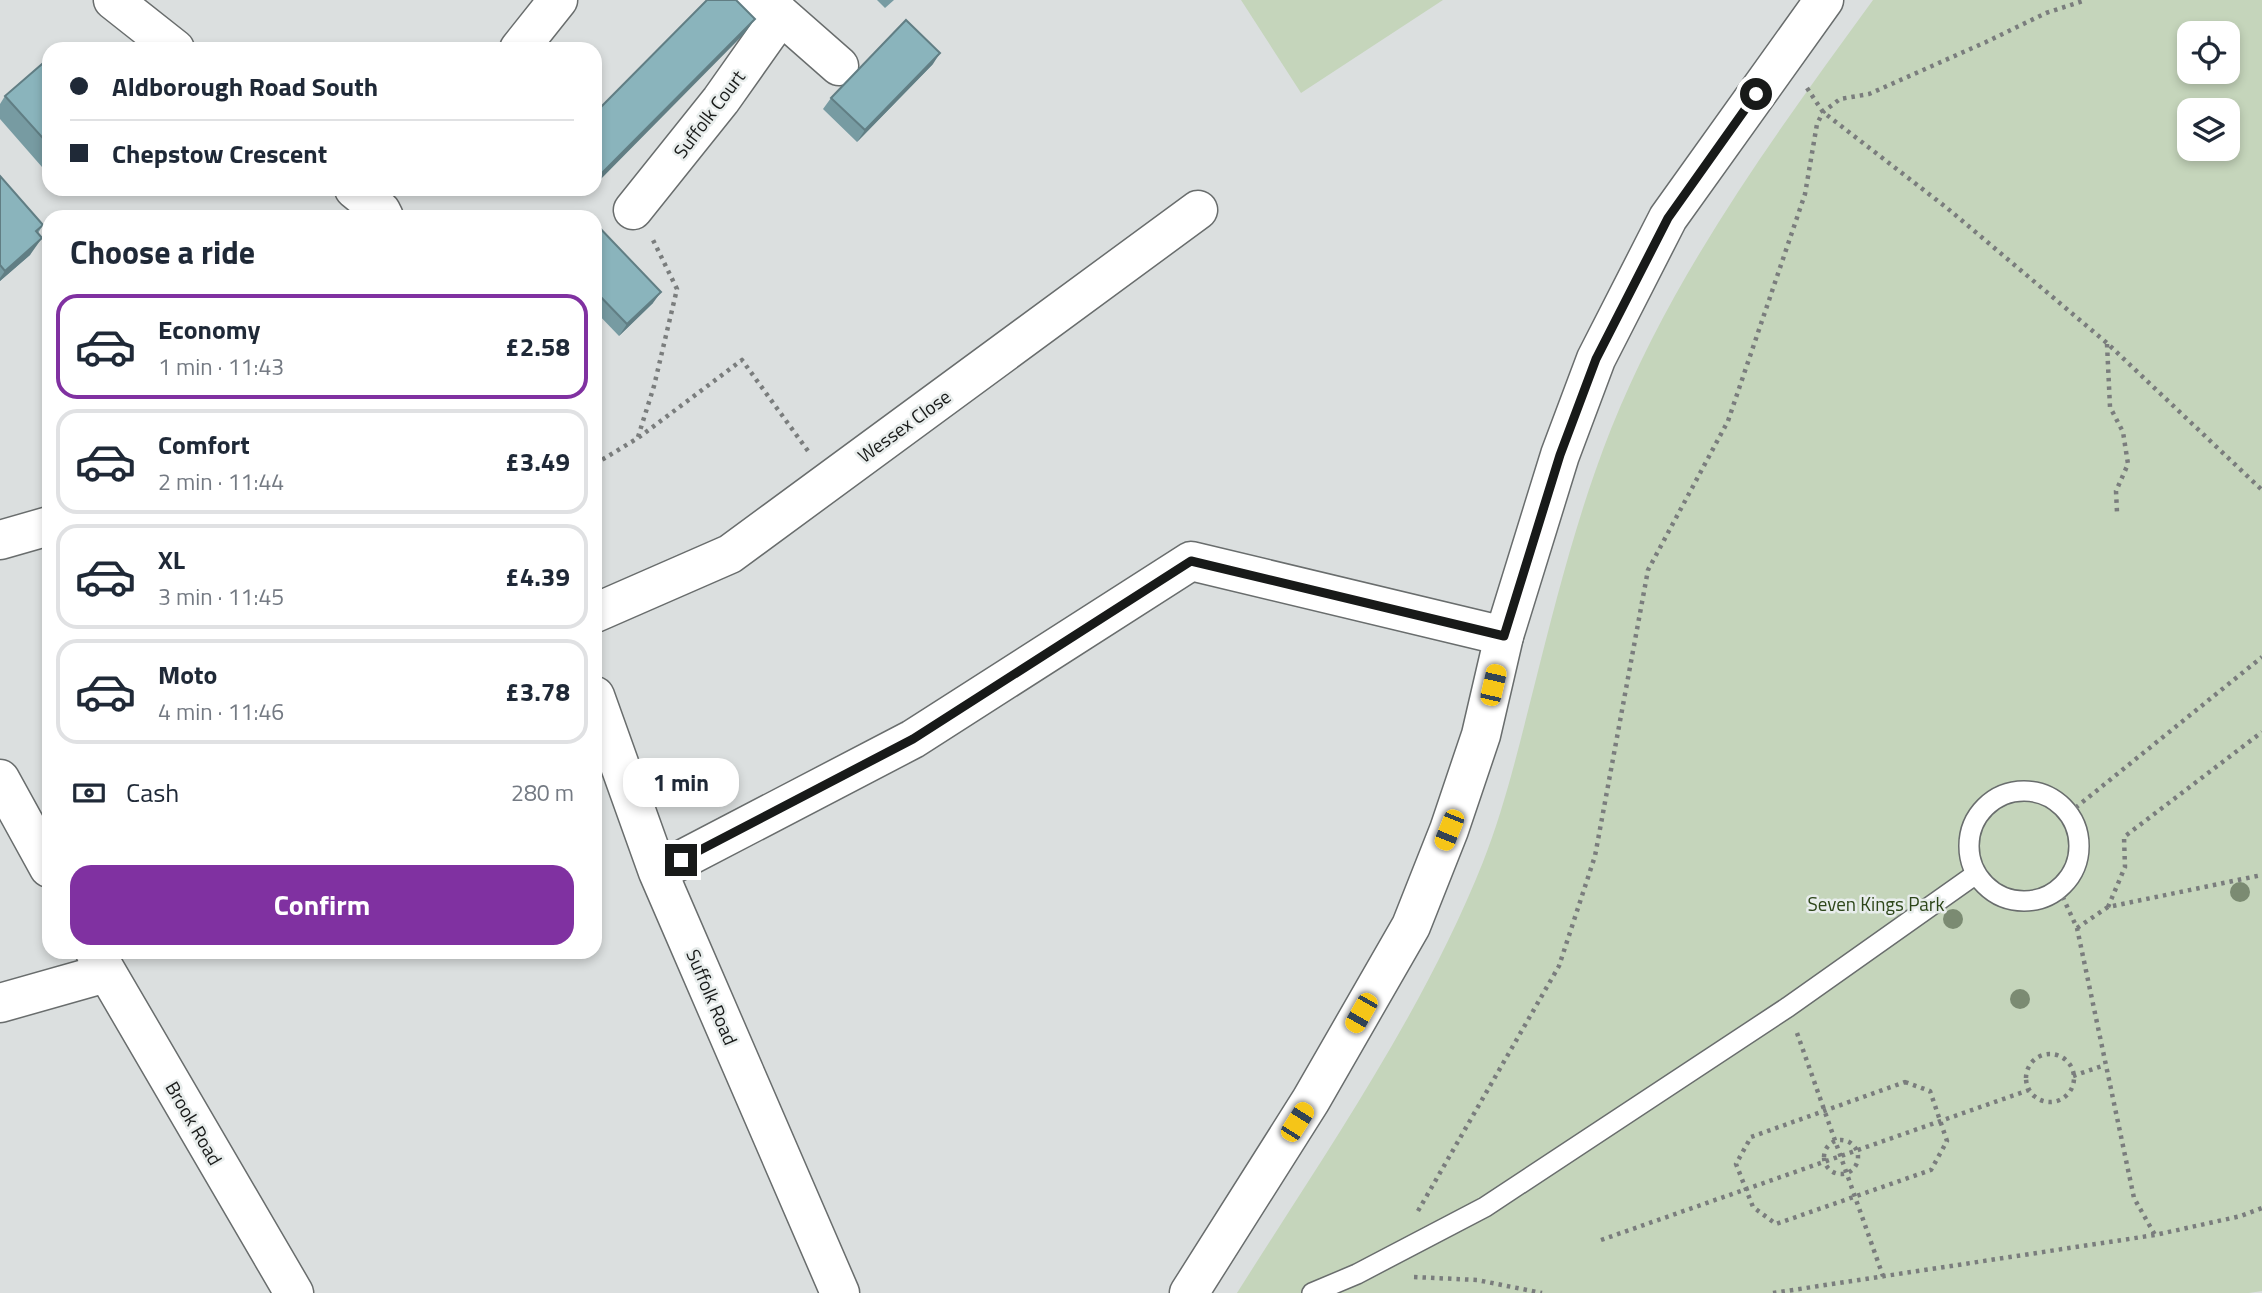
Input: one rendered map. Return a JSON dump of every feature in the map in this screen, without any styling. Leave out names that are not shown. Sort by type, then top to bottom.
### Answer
[{"type":"street","points":[[113,0],[166,42]]},
{"type":"street","points":[[525,42],[558,0]]},
{"type":"street","points":[[745,0],[781,15],[839,66]]},
{"type":"street","points":[[1189,1293],[1311,1100],[1411,926],[1449,830],[1481,735],[1504,636],[1560,455],[1602,348],[1668,218],[1824,0]]},
{"type":"street","name":"Suffolk Court","points":[[635,208],[721,100],[781,15]]},
{"type":"street","name":"Wessex Close","points":[[602,610],[730,554],[1198,210]]},
{"type":"street","points":[[0,540],[42,528]]},
{"type":"street","points":[[657,872],[913,739],[1191,561],[1504,636]]},
{"type":"street","name":"Suffolk Road","points":[[602,716],[657,872],[840,1293]]},
{"type":"street","points":[[0,779],[42,855]]},
{"type":"street","points":[[0,1003],[101,962]]},
{"type":"street","name":"Brook Road","points":[[101,962],[294,1293]]},
{"type":"lane","points":[[2025,790],[2047,795],[2069,813],[2077,828],[2080,847],[2073,873],[2059,889],[2036,900],[2017,901],[1993,892],[1976,874],[1970,859],[1969,839],[1975,820],[1990,802],[2006,793],[2025,790]]},
{"type":"lane","points":[[1312,1293],[1357,1274],[1485,1207],[1788,1007],[1976,874]]},
{"type":"path","points":[[1416,1215],[1559,966],[1595,856],[1648,570],[1728,421],[1805,194],[1817,124],[1823,112],[1840,99],[1869,93],[2046,13],[2086,0]]},
{"type":"path","points":[[1823,112],[1947,208],[2107,343],[2262,490]]},
{"type":"path","points":[[635,208],[677,289],[654,386],[638,438]]},
{"type":"path","points":[[2107,343],[2110,407],[2123,432],[2128,464],[2116,491],[2117,512]]},
{"type":"path","points":[[602,460],[638,438],[741,360],[829,481]]},
{"type":"path","points":[[2069,813],[2262,656]]},
{"type":"path","points":[[2108,907],[2125,867],[2124,837],[2262,732]]},
{"type":"path","points":[[2077,928],[2108,907],[2262,875]]},
{"type":"path","points":[[2059,889],[2077,928],[2134,1198],[2155,1235]]},
{"type":"path","points":[[1788,1007],[1883,1276]]},
{"type":"path","points":[[2042,1055],[2063,1058],[2071,1068],[2073,1076],[2069,1091],[2056,1101],[2040,1099],[2029,1090],[2026,1082],[2029,1066],[2042,1055]]},
{"type":"path","points":[[2073,1076],[2105,1065]]},
{"type":"path","points":[[1906,1082],[1930,1091],[1947,1141],[1931,1170],[1776,1224],[1753,1208],[1736,1164],[1751,1137],[1825,1111],[1906,1082]]},
{"type":"path","points":[[1601,1240],[2029,1090]]},
{"type":"path","points":[[1835,1141],[1850,1142],[1857,1149],[1858,1161],[1847,1174],[1835,1174],[1824,1161],[1825,1151],[1835,1141]]},
{"type":"path","points":[[1773,1293],[2155,1235],[2241,1216],[2262,1208]]},
{"type":"path","points":[[1357,1274],[1477,1280],[1542,1293]]},
{"type":"green space","points":[[1241,0],[1443,0],[1301,93]]},
{"type":"green space","name":"Seven Kings Park","points":[[1873,0],[2262,0],[2262,1291],[1237,1293],[1370,1083],[1431,974],[1458,919],[1483,862],[1505,798],[1559,589],[1588,492],[1611,429],[1636,371],[1695,260],[1763,154]]},
{"type":"building","points":[[707,0],[736,0],[755,19],[602,173],[602,106]]},
{"type":"building","points":[[906,20],[940,53],[865,130],[831,98]]},
{"type":"building","points":[[42,64],[42,137],[5,96]]},
{"type":"building","points":[[0,176],[42,224],[36,231],[42,238],[5,271],[0,265]]},
{"type":"building","points":[[602,230],[661,292],[627,324],[602,298]]},
{"type":"route","points":[[681,860],[913,739],[1191,561],[1504,636],[1560,455],[1596,359],[1668,218],[1756,94]]}]
